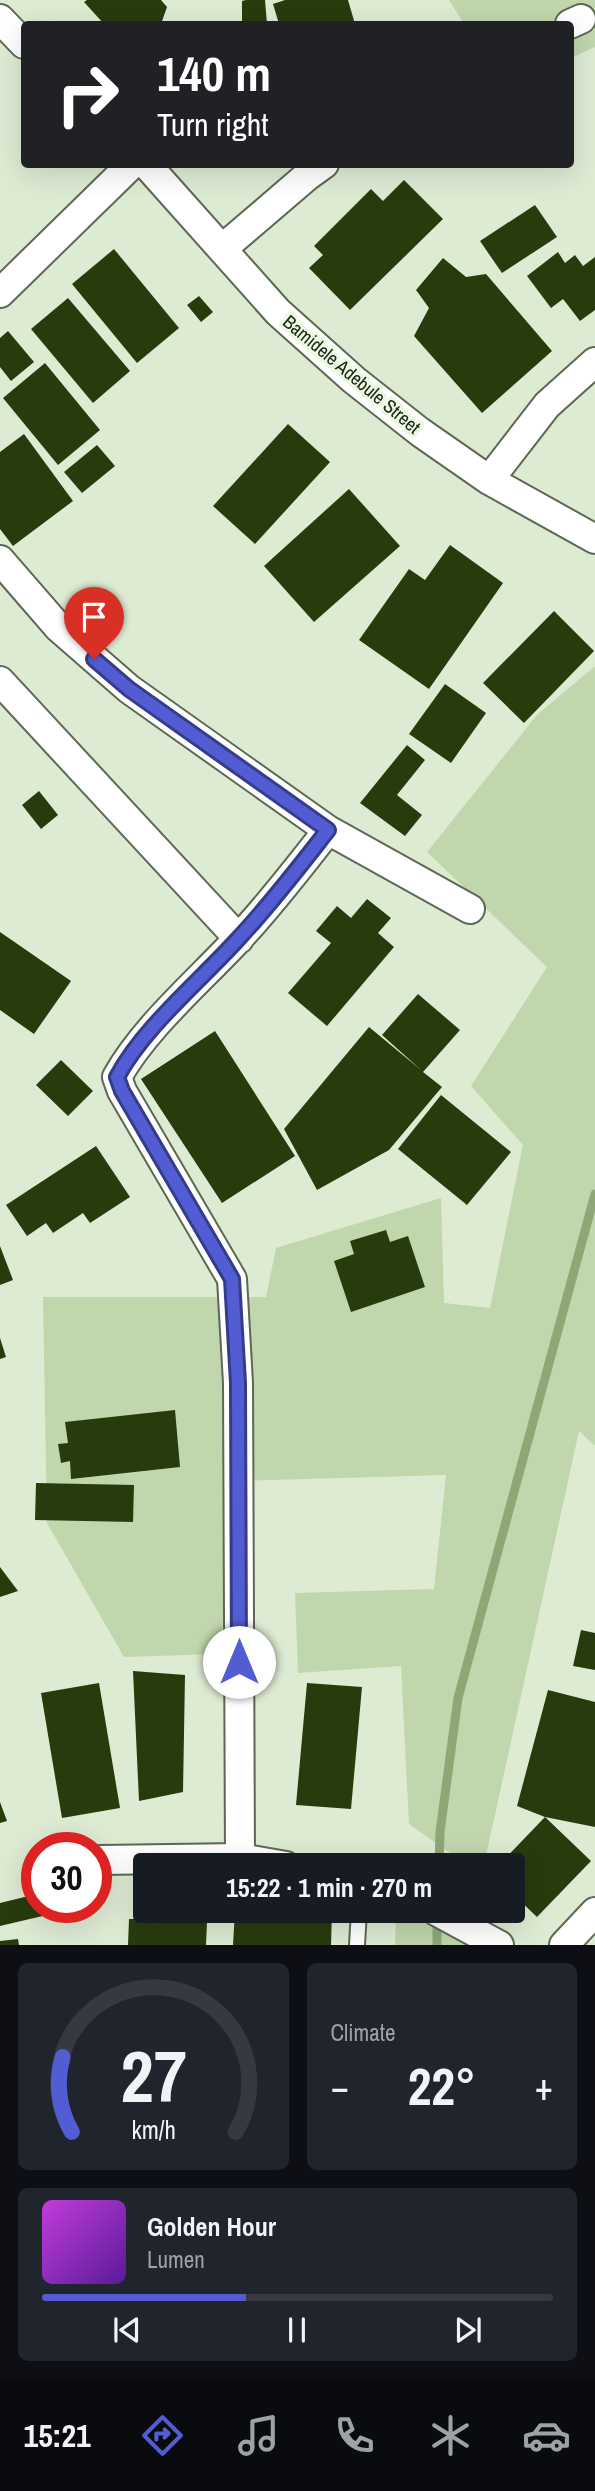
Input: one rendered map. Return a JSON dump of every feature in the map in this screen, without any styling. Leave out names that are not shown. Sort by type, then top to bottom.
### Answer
[{"type":"street","points":[[0,19],[21,41]]},
{"type":"street","points":[[0,293],[128,168]]},
{"type":"street","name":"Bamidele Adebule Street","points":[[150,168],[278,312],[354,380],[420,432],[489,480],[595,539]]},
{"type":"street","points":[[222,249],[319,168]]},
{"type":"street","points":[[489,480],[547,404],[595,362]]},
{"type":"street","points":[[0,560],[60,628],[129,689],[328,830],[470,909]]},
{"type":"street","points":[[0,681],[239,939]]},
{"type":"street","points":[[240,1853],[238,1383],[232,1279],[122,1091],[117,1077],[124,1064],[180,998],[239,939],[328,830]]},
{"type":"street","points":[[112,1860],[133,1860]]},
{"type":"street","points":[[564,1945],[595,1912]]},
{"type":"street","points":[[459,1923],[498,1944]]},
{"type":"lane","points":[[357,1945],[358,1923]]},
{"type":"green space","points":[[449,0],[595,0],[595,47],[574,57],[574,21],[462,21]]},
{"type":"green space","points":[[595,666],[595,1446],[579,1431],[487,1853],[450,1853],[409,1824],[401,1666],[298,1673],[295,1593],[434,1589],[446,1475],[239,1481],[219,1654],[124,1657],[47,1523],[43,1297],[266,1297],[276,1248],[441,1198],[444,1303],[490,1308],[523,1145],[471,1086],[547,967],[427,852],[537,715]]},
{"type":"green space","points":[[396,1923],[436,1923],[465,1945],[395,1945]]},
{"type":"building","points":[[161,0],[167,7],[162,21],[101,21],[84,2]]},
{"type":"building","points":[[265,0],[267,21],[242,21],[242,1]]},
{"type":"building","points":[[285,0],[348,0],[354,21],[278,21],[273,4]]},
{"type":"building","points":[[404,180],[443,219],[350,310],[309,268],[323,255],[314,246],[371,189],[383,201]]},
{"type":"building","points":[[535,205],[557,237],[502,273],[480,241]]},
{"type":"building","points":[[114,249],[179,328],[137,363],[72,284]]},
{"type":"building","points":[[558,252],[565,263],[575,255],[583,266],[595,257],[595,310],[580,321],[563,299],[551,308],[527,276]]},
{"type":"building","points":[[443,258],[466,277],[486,274],[552,351],[482,413],[414,336],[429,308],[416,290]]},
{"type":"building","points":[[199,296],[213,312],[201,322],[187,305]]},
{"type":"building","points":[[68,298],[130,371],[93,403],[31,329]]},
{"type":"building","points":[[8,331],[34,362],[11,381],[0,367],[0,338]]},
{"type":"building","points":[[45,363],[100,430],[58,465],[3,398]]},
{"type":"building","points":[[288,424],[330,462],[255,544],[213,506]]},
{"type":"building","points":[[24,434],[73,501],[13,546],[0,529],[0,452]]},
{"type":"building","points":[[97,445],[115,466],[82,493],[64,472]]},
{"type":"building","points":[[349,489],[400,546],[314,622],[264,566]]},
{"type":"building","points":[[450,545],[503,583],[429,689],[359,640],[409,569],[425,580]]},
{"type":"building","points":[[554,611],[594,651],[524,723],[483,683]]},
{"type":"building","points":[[445,684],[486,713],[451,763],[409,734]]},
{"type":"building","points":[[407,745],[425,760],[397,795],[422,815],[405,836],[360,803]]},
{"type":"building","points":[[39,791],[58,815],[41,829],[22,805]]},
{"type":"building","points":[[367,899],[391,918],[378,933],[394,947],[327,1026],[288,993],[331,943],[316,931],[337,906],[351,918]]},
{"type":"building","points":[[0,932],[71,981],[34,1034],[0,1010]]},
{"type":"building","points":[[418,994],[460,1030],[423,1072],[442,1087],[389,1150],[317,1190],[284,1129],[369,1027],[421,1070],[382,1035]]},
{"type":"building","points":[[215,1031],[295,1156],[222,1203],[141,1079]]},
{"type":"building","points":[[61,1060],[93,1091],[68,1116],[36,1085]]},
{"type":"building","points":[[441,1095],[511,1152],[467,1205],[398,1149]]},
{"type":"building","points":[[96,1146],[130,1197],[90,1223],[83,1213],[53,1233],[46,1223],[27,1236],[6,1205]]},
{"type":"building","points":[[386,1230],[390,1242],[408,1236],[425,1287],[351,1312],[334,1261],[354,1254],[350,1241]]},
{"type":"building","points":[[0,1246],[13,1280],[0,1285]]},
{"type":"building","points":[[0,1338],[6,1357],[0,1359]]},
{"type":"building","points":[[175,1410],[180,1467],[71,1479],[70,1461],[61,1463],[58,1444],[68,1443],[65,1422]]},
{"type":"building","points":[[36,1483],[134,1485],[133,1522],[35,1520]]},
{"type":"building","points":[[0,1567],[18,1591],[0,1597]]},
{"type":"building","points":[[581,1630],[595,1633],[595,1670],[573,1666]]},
{"type":"building","points":[[133,1671],[185,1675],[183,1792],[139,1801]]},
{"type":"building","points":[[99,1683],[120,1808],[62,1818],[41,1693]]},
{"type":"building","points":[[307,1683],[362,1687],[351,1809],[296,1805]]},
{"type":"building","points":[[548,1690],[595,1702],[595,1827],[545,1817],[517,1806]]},
{"type":"building","points":[[0,1802],[7,1821],[0,1823]]},
{"type":"building","points":[[545,1817],[591,1861],[537,1917],[525,1906],[525,1853],[510,1853]]},
{"type":"building","points":[[21,1898],[21,1921],[0,1926],[0,1903]]},
{"type":"building","points":[[129,1919],[133,1919],[133,1923],[207,1923],[206,1945],[128,1945]]},
{"type":"building","points":[[234,1923],[332,1923],[331,1945],[233,1945]]},
{"type":"building","points":[[18,1939],[19,1945],[0,1945],[0,1941]]},
{"type":"waterway","points":[[439,1853],[458,1698],[595,1194]]},
{"type":"waterway","points":[[437,1923],[437,1945]]},
{"type":"route","points":[[94,659],[129,689],[328,830],[239,939],[180,998],[124,1064],[117,1077],[122,1091],[232,1279],[238,1383],[239,1662]]}]
